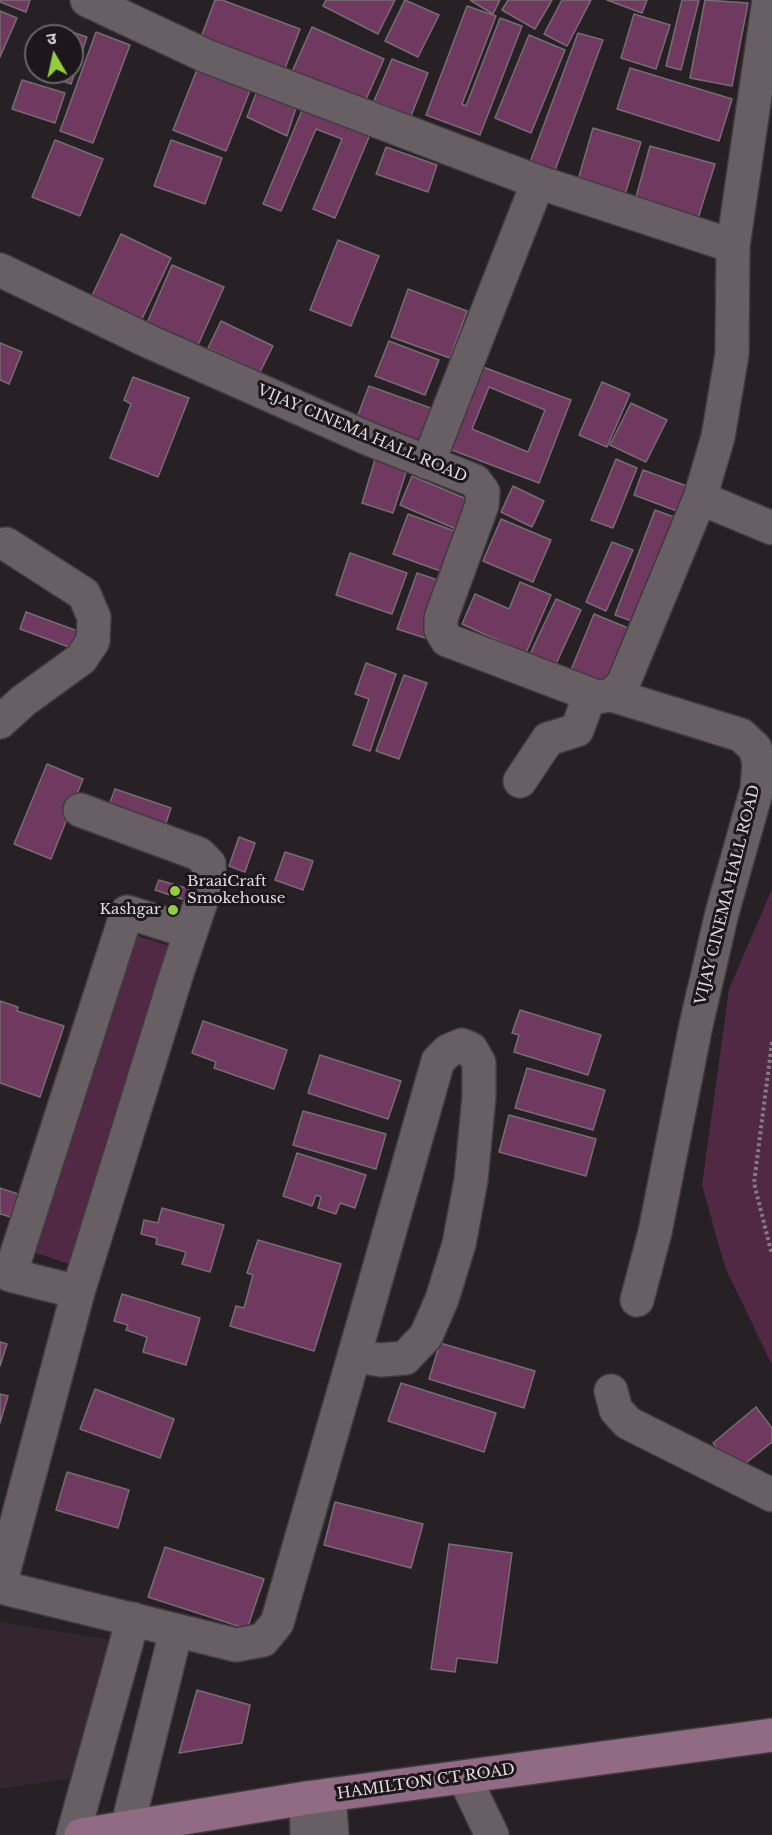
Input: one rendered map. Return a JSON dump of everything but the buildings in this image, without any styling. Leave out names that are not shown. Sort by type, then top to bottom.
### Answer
[{"type":"main road","name":"HAMILTON CT ROAD","points":[[81,1835],[318,1797],[772,1735]]},
{"type":"street","points":[[87,0],[206,56],[538,182],[733,246]]},
{"type":"street","points":[[520,781],[548,739],[577,730],[601,695],[623,684],[700,498],[718,437],[732,354],[733,246],[769,0]]},
{"type":"street","points":[[428,463],[538,182]]},
{"type":"street","name":"VIJAY CINEMA HALL ROAD","points":[[0,270],[150,342],[428,463],[476,481],[483,492],[482,505],[441,618],[441,630],[447,640],[601,695],[741,735],[755,748],[759,763],[757,789],[722,913],[696,1025],[655,1232],[637,1300]]},
{"type":"street","points":[[700,498],[772,528]]},
{"type":"street","points":[[0,723],[23,701],[81,659],[93,641],[94,617],[84,594],[6,544]]},
{"type":"street","points":[[80,810],[199,854],[208,864],[209,878],[78,1292],[0,1586],[236,1646],[263,1640],[277,1623],[438,1061],[448,1051],[462,1045],[471,1048],[479,1064],[479,1096],[467,1201],[459,1244],[442,1299],[426,1336],[405,1358],[381,1360],[354,1356]]},
{"type":"street","points":[[78,1292],[10,1275],[127,912],[191,932]]},
{"type":"street","points":[[611,1391],[616,1410],[628,1423],[772,1495]]},
{"type":"street","points":[[73,1835],[133,1619]]},
{"type":"street","points":[[127,1828],[176,1631]]},
{"type":"street","points":[[464,1777],[492,1835]]},
{"type":"street","points":[[307,1835],[318,1797]]},
{"type":"street","points":[[318,1797],[332,1835]]},
{"type":"path","points":[[772,1042],[754,1183],[772,1255]]},
{"type":"shaded area","points":[[772,889],[772,1365],[725,1267],[702,1185],[729,989]]},
{"type":"shaded area","points":[[132,934],[173,947],[75,1266],[33,1252]]},
{"type":"shaded area","points":[[0,1622],[144,1645],[98,1774],[0,1789]]},
{"type":"place","name":"BraaiCraft Smokehouse","points":[[175,891]]},
{"type":"place","name":"Kashgar","points":[[173,910]]}]
